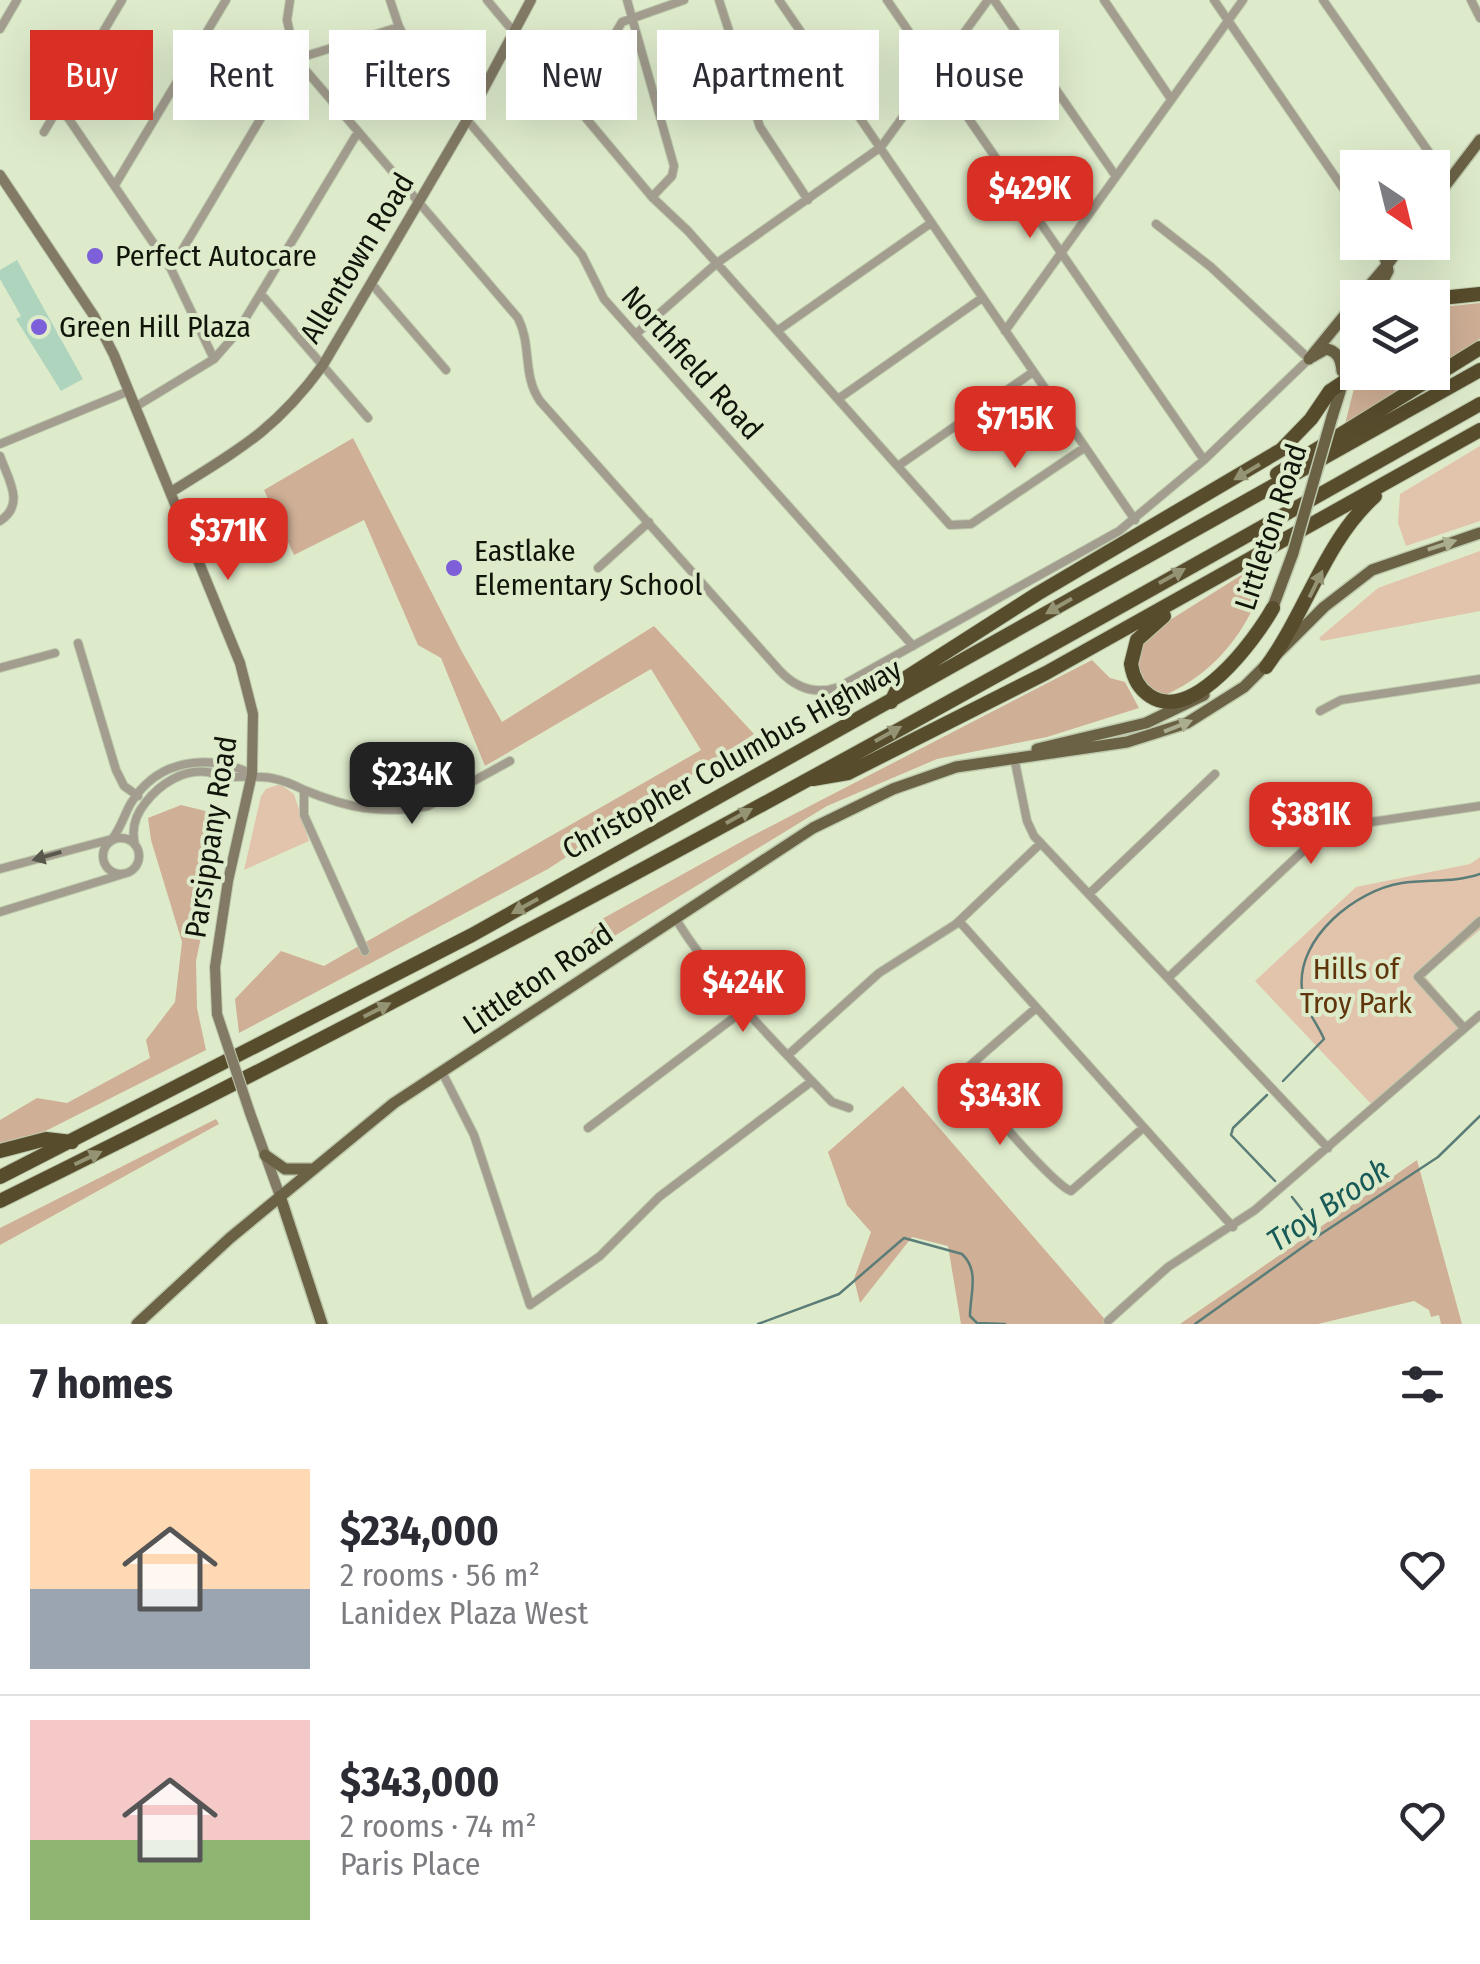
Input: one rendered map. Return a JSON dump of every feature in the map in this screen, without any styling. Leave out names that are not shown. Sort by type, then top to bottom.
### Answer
[{"type":"highway","points":[[1450,297],[1480,294]]},
{"type":"highway","points":[[1203,525],[1300,458],[1480,348]]},
{"type":"highway","name":"Christopher Columbus Highway","points":[[0,1177],[472,936],[1480,370]]},
{"type":"highway","points":[[891,702],[901,681],[995,620],[1268,460],[1304,428],[1340,382]]},
{"type":"highway","name":"Christopher Columbus Highway","points":[[0,1200],[440,978],[1480,404]]},
{"type":"highway","points":[[802,781],[848,773],[1046,673],[1476,433]]},
{"type":"highway","points":[[1266,667],[1300,616],[1347,524],[1394,479]]},
{"type":"highway","points":[[1272,608],[1231,664],[1190,697],[1170,702],[1157,700],[1136,681],[1132,653],[1143,633],[1158,619],[1275,546]]},
{"type":"highway","points":[[0,1151],[46,1139],[72,1142]]},
{"type":"main road","name":"Allentown Road","points":[[515,30],[531,0]]},
{"type":"main road","name":"Allentown Road","points":[[486,84],[506,47]]},
{"type":"main road","name":"Allentown Road","points":[[171,492],[253,442],[286,412],[323,365],[467,120]]},
{"type":"main road","points":[[1450,179],[1480,140]]},
{"type":"main road","points":[[1450,164],[1466,157]]},
{"type":"main road","name":"Parsippany Road","points":[[0,175],[94,316],[240,663],[253,714],[252,774],[218,946],[217,1014],[280,1196]]},
{"type":"main road","points":[[1383,280],[1388,271],[1386,260]]},
{"type":"main road","points":[[1374,280],[1391,260]]},
{"type":"main road","points":[[1308,359],[1340,320]]},
{"type":"main road","points":[[1308,359],[1326,349],[1340,360]]},
{"type":"main road","name":"Littleton Road","points":[[1014,757],[1146,724],[1200,698],[1243,660],[1267,624],[1293,554],[1340,387]]},
{"type":"main road","name":"Littleton Road","points":[[137,1324],[280,1196],[394,1103],[790,842],[850,808],[956,767],[1127,742],[1168,730],[1222,703],[1266,667],[1324,607],[1372,570],[1480,533]]},
{"type":"main road","points":[[265,1155],[285,1169],[313,1168]]},
{"type":"main road","points":[[280,1196],[322,1324]]},
{"type":"street","points":[[0,28],[17,0]]},
{"type":"street","points":[[104,30],[122,0]]},
{"type":"street","points":[[115,185],[226,0]]},
{"type":"street","points":[[289,30],[290,0]]},
{"type":"street","name":"Northfield Road","points":[[390,0],[401,30]]},
{"type":"street","points":[[487,0],[510,30]]},
{"type":"street","points":[[627,0],[674,166],[672,176],[652,198]]},
{"type":"street","points":[[617,30],[632,15],[684,0]]},
{"type":"street","points":[[719,0],[760,127],[808,200]]},
{"type":"street","points":[[780,0],[1135,520]]},
{"type":"street","points":[[888,0],[908,30]]},
{"type":"street","points":[[969,30],[991,0],[1115,175]]},
{"type":"street","points":[[1104,0],[1171,99]]},
{"type":"street","points":[[1214,0],[1340,184]]},
{"type":"street","points":[[1005,330],[1243,0]]},
{"type":"street","points":[[1323,0],[1426,150]]},
{"type":"street","points":[[1471,0],[1480,18]]},
{"type":"street","points":[[309,56],[399,27]]},
{"type":"street","points":[[309,75],[518,318],[526,340],[527,374],[540,401],[790,682],[819,692],[839,687],[1135,520],[1204,460],[1308,359],[1212,268],[1156,224]]},
{"type":"street","points":[[44,132],[51,120]]},
{"type":"street","points":[[70,120],[171,269],[214,359]]},
{"type":"street","points":[[171,269],[260,120]]},
{"type":"street","name":"Northfield Road","points":[[467,120],[582,255],[604,299],[913,646]]},
{"type":"street","points":[[586,120],[950,525],[970,524],[1084,448]]},
{"type":"street","points":[[636,334],[716,263],[880,148],[901,120]]},
{"type":"street","points":[[969,120],[1204,460]]},
{"type":"street","points":[[135,407],[214,359],[236,334],[358,132]]},
{"type":"street","points":[[777,331],[931,223]]},
{"type":"street","points":[[371,283],[446,370]]},
{"type":"street","points":[[261,294],[368,418]]},
{"type":"street","points":[[838,398],[982,298]]},
{"type":"street","points":[[898,466],[1033,372]]},
{"type":"street","points":[[0,444],[128,390]]},
{"type":"street","points":[[0,456],[14,505],[0,521]]},
{"type":"street","points":[[598,568],[649,522]]},
{"type":"street","points":[[78,643],[116,770],[124,786],[147,800]]},
{"type":"street","points":[[0,668],[55,653]]},
{"type":"street","points":[[1320,711],[1341,700],[1480,679]]},
{"type":"street","points":[[1014,757],[1026,821],[1041,843],[1328,1148]]},
{"type":"street","points":[[0,912],[123,874],[138,864],[134,824],[147,800],[163,785],[184,775],[274,776],[363,810],[414,808],[428,806],[510,760]]},
{"type":"street","points":[[123,874],[109,870],[104,852],[137,795],[171,767],[191,762],[233,765],[252,774]]},
{"type":"street","points":[[1089,894],[1215,774]]},
{"type":"street","points":[[304,790],[304,815],[339,886],[364,951]]},
{"type":"street","points":[[1168,978],[1318,836],[1344,826],[1480,806]]},
{"type":"street","points":[[0,869],[112,839],[135,845]]},
{"type":"street","points":[[788,1055],[879,973],[959,921],[1041,843]]},
{"type":"street","points":[[675,918],[708,969],[744,1010],[832,1102],[849,1108]]},
{"type":"street","points":[[959,921],[1233,1227]]},
{"type":"street","points":[[1464,1028],[1418,977],[1480,921]]},
{"type":"street","points":[[1036,1008],[965,1074],[1022,1144],[1061,1187],[1071,1191],[1143,1128]]},
{"type":"street","points":[[588,1128],[744,1010]]},
{"type":"street","points":[[1108,1321],[1168,1267],[1233,1227],[1480,1014]]},
{"type":"street","points":[[442,1072],[474,1135],[530,1305],[600,1256],[659,1197],[812,1081]]},
{"type":"green space","points":[[1480,446],[1480,521],[1406,546],[1398,523],[1400,494]]},
{"type":"green space","points":[[1480,551],[1480,611],[1322,641],[1319,638],[1378,588]]},
{"type":"green space","points":[[280,784],[294,794],[309,841],[244,870],[261,796],[266,789]]},
{"type":"green space","name":"Hills of Troy Park","points":[[1480,857],[1480,930],[1425,976],[1467,1026],[1374,1107],[1255,981],[1356,887],[1470,864]]},
{"type":"shaded area","points":[[1480,303],[1480,339],[1450,358],[1450,306]]},
{"type":"shaded area","points":[[1354,390],[1400,390],[1345,424]]},
{"type":"shaded area","points":[[353,438],[502,722],[654,626],[754,734],[548,869],[239,1033],[235,999],[281,951],[324,966],[701,750],[651,669],[485,766],[441,658],[418,645],[364,520],[294,555],[264,490]]},
{"type":"shaded area","points":[[1273,555],[1246,621],[1219,657],[1183,686],[1161,697],[1151,690],[1140,675],[1137,659],[1151,632]]},
{"type":"shaded area","points":[[1092,660],[1110,678],[1125,682],[1139,708],[1047,737],[937,759],[827,806],[585,954],[580,945],[602,919],[748,838]]},
{"type":"shaded area","points":[[181,805],[226,816],[196,961],[197,1008],[206,1050],[0,1154],[0,1120],[37,1098],[67,1103],[150,1058],[146,1040],[175,1002],[182,942],[148,818]]},
{"type":"shaded area","points":[[903,1086],[1109,1324],[961,1324],[948,1246],[912,1237],[860,1303],[854,1279],[871,1232],[847,1205],[828,1152]]},
{"type":"shaded area","points":[[216,1119],[219,1124],[0,1245],[0,1228]]},
{"type":"shaded area","points":[[1417,1160],[1462,1324],[1441,1324],[1439,1315],[1431,1317],[1429,1310],[1414,1301],[1318,1324],[1180,1324]]},
{"type":"building","name":"Green Hill Plaza","points":[[17,260],[83,379],[61,391],[16,319],[21,316],[0,279],[0,270]]},
{"type":"waterway","points":[[1283,1081],[1324,1039],[1305,1003],[1303,970],[1309,952],[1332,919],[1384,887],[1480,874]]},
{"type":"waterway","points":[[1267,1095],[1233,1128],[1231,1135],[1275,1181]]},
{"type":"waterway","name":"Troy Brook","points":[[1195,1324],[1438,1157],[1480,1116]]},
{"type":"waterway","points":[[1292,1197],[1321,1234]]},
{"type":"waterway","name":"Troy Brook","points":[[758,1324],[839,1294],[904,1238],[962,1254],[972,1275],[970,1316],[977,1323],[1005,1324]]},
{"type":"place","name":"Perfect Autocare","points":[[95,256]]},
{"type":"place","name":"Green Hill Plaza","points":[[39,327]]},
{"type":"place","name":"Eastlake Elementary School","points":[[454,568]]}]
